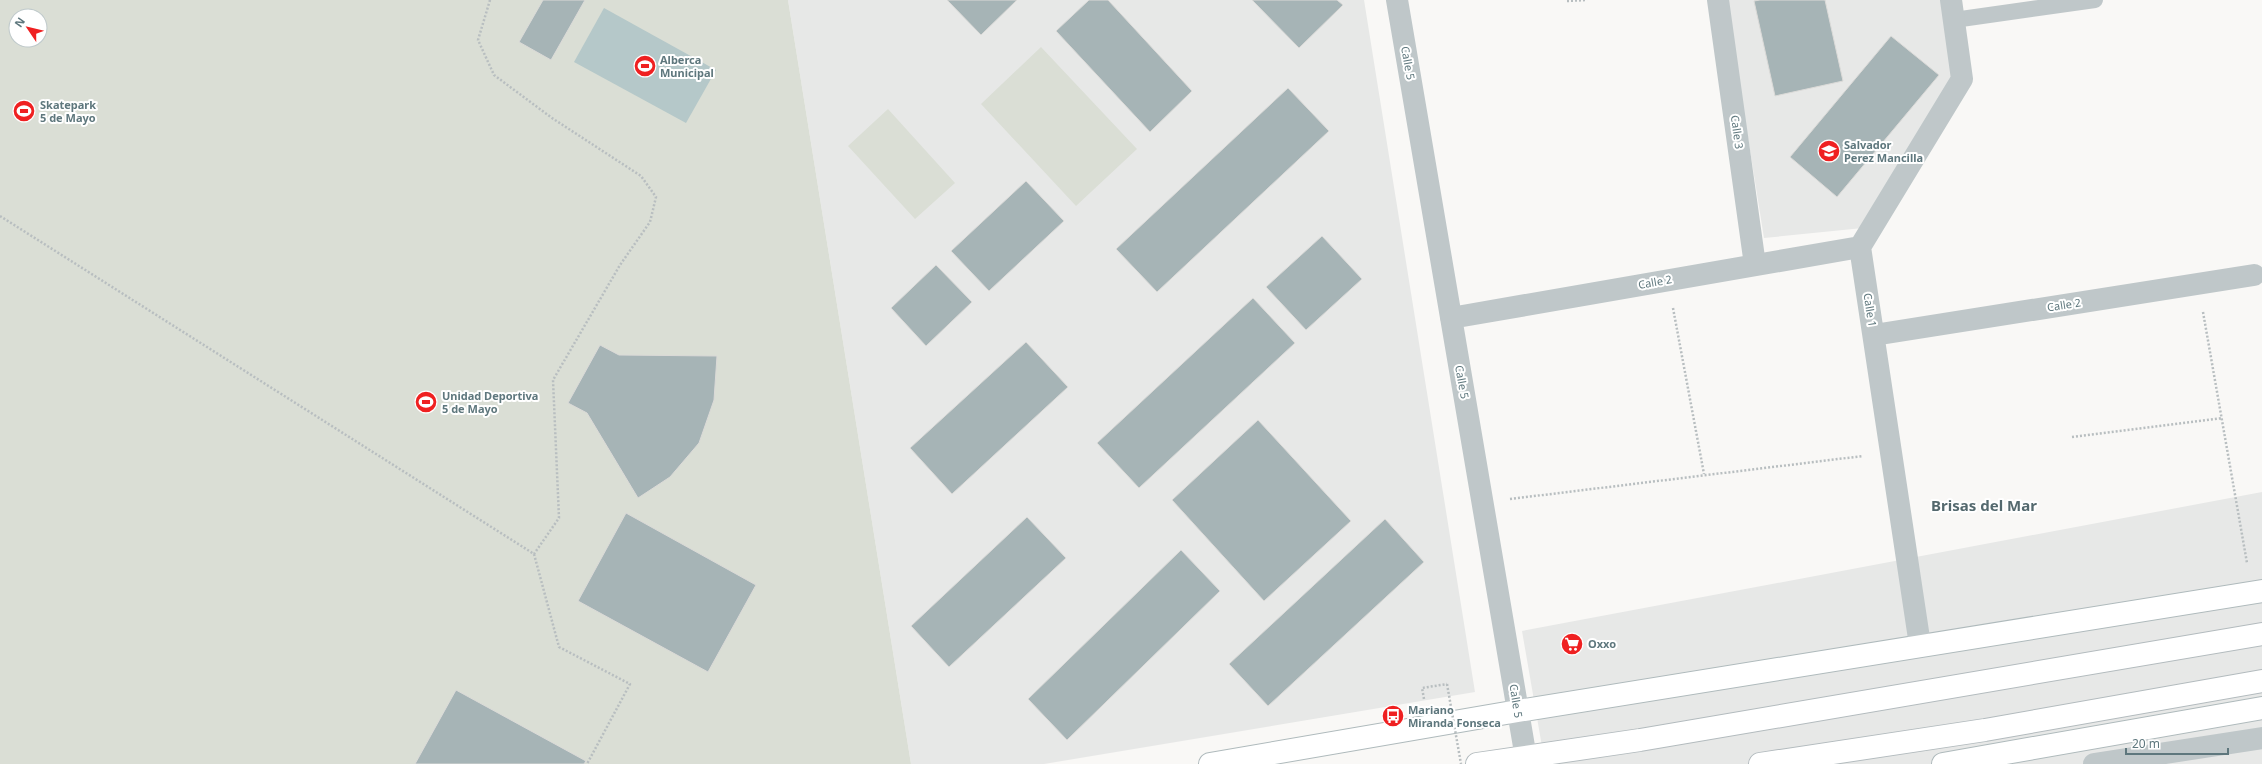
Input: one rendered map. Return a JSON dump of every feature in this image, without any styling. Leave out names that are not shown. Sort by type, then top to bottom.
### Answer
[{"type":"main road","points":[[1210,764],[1518,711],[1920,645],[2257,592]]},
{"type":"main road","points":[[1477,764],[1526,760],[2262,634]]},
{"type":"main road","points":[[1760,764],[1985,730],[2262,681]]},
{"type":"main road","points":[[1943,764],[2262,708]]},
{"type":"main road","points":[[1853,764],[1985,730]]},
{"type":"street","name":"Calle 5","points":[[1397,0],[1526,760]]},
{"type":"street","name":"Calle 3","points":[[1718,0],[1755,265]]},
{"type":"street","points":[[1860,247],[1962,79],[1953,10]]},
{"type":"street","name":"Calle 2","points":[[1451,318],[1860,247]]},
{"type":"street","name":"Calle 1","points":[[1860,247],[1920,645]]},
{"type":"street","name":"Calle 2","points":[[1874,335],[2254,275]]},
{"type":"street","points":[[2094,764],[2262,738]]},
{"type":"lane","points":[[1953,10],[2095,0]]},
{"type":"path","points":[[490,0],[478,40],[494,75],[552,118],[641,176],[656,198],[650,222],[620,265],[552,380],[559,518],[534,554]]},
{"type":"path","points":[[1567,1],[1587,0]]},
{"type":"path","points":[[0,216],[534,554],[559,647],[630,684],[587,764]]},
{"type":"path","points":[[1668,280],[1704,474]]},
{"type":"path","points":[[2198,284],[2222,418],[2257,592]]},
{"type":"path","points":[[2072,437],[2222,418]]},
{"type":"path","points":[[1482,503],[1704,474],[1891,453]]},
{"type":"path","points":[[1422,688],[1447,684],[1461,764]]},
{"type":"shaded area","name":"Unidad Deportiva 5 de Mayo","points":[[0,0],[788,0],[911,764],[0,764]]},
{"type":"shaded area","points":[[788,0],[1364,0],[1475,692],[1044,764],[911,764]]},
{"type":"shaded area","name":"Salvador Perez Mancilla","points":[[1726,0],[1943,0],[1954,74],[1863,228],[1764,238]]},
{"type":"shaded area","name":"Alberca Municipal","points":[[604,8],[716,70],[686,123],[574,62]]},
{"type":"shaded area","points":[[1041,47],[1137,149],[1076,206],[981,104]]},
{"type":"shaded area","points":[[888,109],[955,183],[915,219],[848,146]]},
{"type":"shaded area","points":[[2262,492],[2262,764],[1545,764],[1522,631]]},
{"type":"building","points":[[543,0],[585,0],[551,60],[519,42]]},
{"type":"building","points":[[947,0],[1017,0],[981,35]]},
{"type":"building","points":[[1089,0],[1108,0],[1192,91],[1150,132],[1056,31]]},
{"type":"building","points":[[1252,0],[1337,0],[1343,5],[1299,48]]},
{"type":"building","points":[[1825,0],[1843,81],[1775,96],[1754,1]]},
{"type":"building","points":[[1891,36],[1939,75],[1837,197],[1790,157]]},
{"type":"building","points":[[1288,88],[1329,131],[1157,292],[1116,249]]},
{"type":"building","points":[[1026,181],[1064,221],[989,291],[951,251]]},
{"type":"building","points":[[1322,236],[1362,279],[1306,330],[1266,287]]},
{"type":"building","points":[[936,265],[972,302],[926,346],[891,308]]},
{"type":"building","points":[[1253,298],[1295,343],[1139,488],[1097,443]]},
{"type":"building","points":[[1026,342],[1068,387],[952,494],[910,448]]},
{"type":"building","points":[[600,345],[619,355],[717,356],[714,400],[699,443],[670,477],[638,498],[587,413],[568,403]]},
{"type":"building","points":[[1258,420],[1351,521],[1264,601],[1172,500]]},
{"type":"building","points":[[626,513],[756,585],[708,672],[578,601]]},
{"type":"building","points":[[1027,517],[1066,558],[949,667],[911,626]]},
{"type":"building","points":[[1385,519],[1424,562],[1268,706],[1229,664]]},
{"type":"building","points":[[1181,550],[1220,591],[1067,740],[1028,699]]},
{"type":"building","points":[[456,690],[586,761],[584,764],[415,764]]},
{"type":"place","name":"Alberca Municipal","points":[[645,66]]},
{"type":"place","name":"Skatepark 5 de Mayo","points":[[24,111]]},
{"type":"place","name":"Salvador Perez Mancilla","points":[[1829,151]]},
{"type":"place","name":"Unidad Deportiva 5 de Mayo","points":[[426,402]]},
{"type":"place","name":"Oxxo","points":[[1572,644]]},
{"type":"place","name":"Mariano Miranda Fonseca","points":[[1393,716]]},
{"type":"district","name":"Brisas del Mar","points":[[1984,506]]}]
